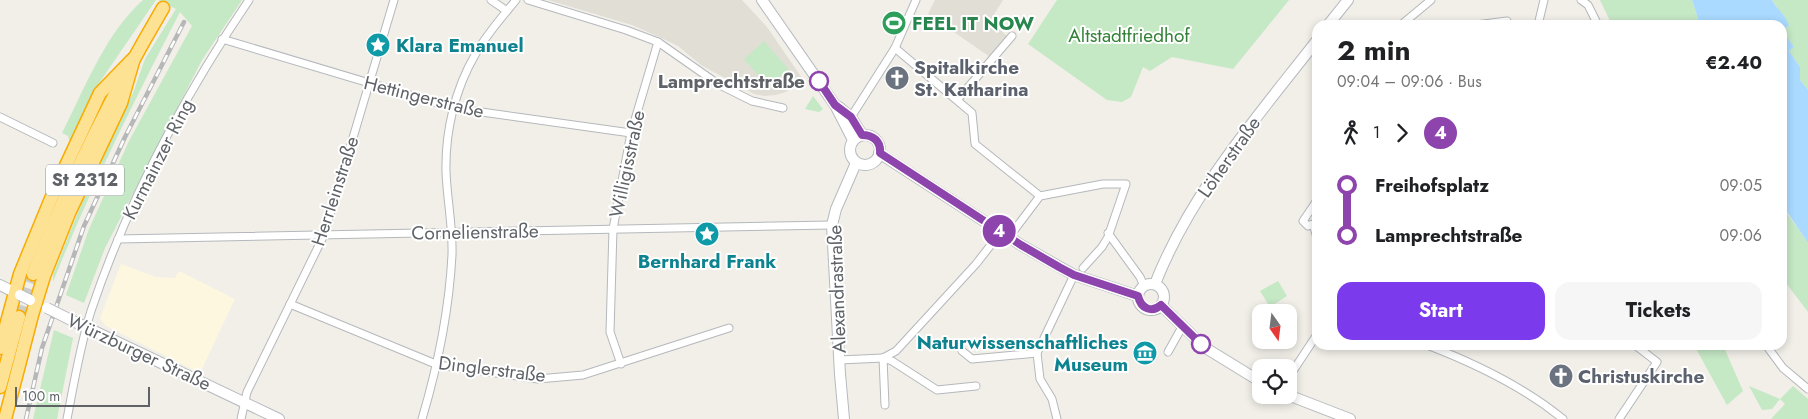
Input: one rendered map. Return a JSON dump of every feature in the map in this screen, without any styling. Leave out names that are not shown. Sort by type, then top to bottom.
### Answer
[{"type":"highway","points":[[33,274],[53,224],[134,58],[163,8]]},
{"type":"highway","name":"St 2312","points":[[5,419],[55,189],[100,93],[134,58]]},
{"type":"highway","name":"St 2312","points":[[0,348],[30,300],[121,103],[134,58]]},
{"type":"highway","points":[[0,387],[18,317]]},
{"type":"main road","points":[[762,0],[835,105],[862,135],[874,138],[878,143],[880,153],[1005,234],[1074,275],[1138,296]]},
{"type":"main road","points":[[1332,20],[1348,0]]},
{"type":"main road","name":"Löherstraße","points":[[1150,285],[1184,222],[1204,190],[1234,147],[1312,47]]},
{"type":"main road","points":[[848,120],[852,140],[850,152],[856,162],[861,165],[872,163],[880,153]]},
{"type":"main road","points":[[852,140],[862,135]]},
{"type":"main road","name":"Alexandrastraße","points":[[844,419],[832,225],[836,209],[856,162]]},
{"type":"main road","name":"Würzburger Straße","points":[[0,285],[86,328],[279,419]]},
{"type":"main road","points":[[1138,296],[1150,285],[1163,292],[1161,305]]},
{"type":"main road","points":[[1138,296],[1142,306],[1146,309],[1152,310],[1161,305]]},
{"type":"main road","points":[[1161,305],[1182,327],[1219,357],[1252,377]]},
{"type":"main road","points":[[1297,398],[1350,419]]},
{"type":"street","name":"Kurmainzer Ring","points":[[67,419],[86,328],[118,239],[167,137],[222,40],[249,0]]},
{"type":"street","name":"Herrleinstraße","points":[[241,419],[247,392],[324,235],[394,0]]},
{"type":"street","points":[[491,0],[507,11]]},
{"type":"street","points":[[422,419],[438,365],[447,319],[452,232],[446,171],[448,139],[453,108],[475,54],[516,0]]},
{"type":"street","points":[[528,0],[626,30],[658,42],[718,84],[752,101],[783,108]]},
{"type":"street","points":[[848,120],[895,48],[916,0]]},
{"type":"street","points":[[1407,20],[1431,0]]},
{"type":"street","points":[[1539,20],[1544,0]]},
{"type":"street","points":[[1581,0],[1588,5],[1596,20]]},
{"type":"street","points":[[958,99],[1012,36]]},
{"type":"street","name":"Hettingerstraße","points":[[222,40],[453,108],[631,133]]},
{"type":"street","name":"Willigisstraße","points":[[622,364],[610,332],[612,229],[631,133],[658,42]]},
{"type":"street","points":[[895,48],[958,99],[972,113],[975,144],[1040,196]]},
{"type":"street","points":[[0,117],[53,143]]},
{"type":"street","points":[[883,358],[896,351],[1040,196],[1103,184],[1126,184],[1102,247],[1083,268]]},
{"type":"street","points":[[1312,208],[1303,221],[1308,226],[1312,224]]},
{"type":"street","name":"Cornelienstraße","points":[[118,239],[832,225]]},
{"type":"street","points":[[1108,232],[1140,277],[1150,285]]},
{"type":"street","points":[[1057,419],[1052,399],[1040,379],[1037,353],[1074,275]]},
{"type":"street","name":"Dinglerstraße","points":[[290,304],[438,365],[538,379],[583,375],[729,328]]},
{"type":"street","points":[[1168,352],[1182,327]]},
{"type":"street","points":[[1297,365],[1312,343]]},
{"type":"street","points":[[1438,350],[1468,362],[1546,404],[1563,419]]},
{"type":"street","points":[[1619,419],[1657,362],[1641,350]]},
{"type":"street","points":[[1769,350],[1782,368],[1808,390]]},
{"type":"street","points":[[962,351],[972,359],[1037,353]]},
{"type":"street","points":[[883,358],[885,405]]},
{"type":"street","points":[[839,360],[883,358],[892,361],[937,390],[976,386]]},
{"type":"shaded area","points":[[548,0],[742,0],[767,27],[802,78],[786,92],[764,96],[754,94],[701,65],[678,46],[668,41],[632,25]]},
{"type":"shaded area","points":[[935,0],[1003,0],[990,21],[1007,36],[990,57],[928,14]]},
{"type":"shaded area","points":[[121,264],[156,277],[175,278],[179,271],[235,299],[200,373],[106,326],[100,318]]},
{"type":"green space","points":[[143,0],[156,0],[97,86],[70,143],[68,136],[62,133],[97,62],[118,29]]},
{"type":"green space","points":[[158,0],[242,0],[202,60],[105,248],[84,303],[66,295],[89,229],[129,141],[192,26],[180,12],[113,146],[53,282],[53,275],[90,182],[133,93],[145,59],[176,9]]},
{"type":"green space","name":"Altstadtfriedhof","points":[[1057,0],[1289,0],[1233,69],[1172,57],[1150,71],[1143,67],[1131,97],[1122,102],[1107,100],[1028,44]]},
{"type":"green space","points":[[1600,0],[1692,0],[1698,20],[1610,20]]},
{"type":"green space","points":[[1772,0],[1808,0],[1808,90],[1800,80],[1800,67],[1789,51],[1794,47],[1787,37],[1787,27],[1789,25]]},
{"type":"green space","points":[[764,41],[798,80],[791,86],[781,76],[768,87],[744,59]]},
{"type":"green space","points":[[813,96],[823,109],[819,112],[805,109]]},
{"type":"green space","points":[[1787,213],[1808,243],[1808,312],[1787,284]]},
{"type":"green space","points":[[1278,281],[1287,296],[1275,304],[1268,304],[1260,291]]},
{"type":"green space","points":[[54,330],[73,338],[57,419],[33,419]]},
{"type":"green space","points":[[1697,350],[1725,350],[1743,391],[1727,405]]},
{"type":"green space","points":[[1749,386],[1780,399],[1772,409],[1762,410]]},
{"type":"green space","points":[[1793,386],[1808,399],[1808,419],[1771,419],[1785,404],[1780,399]]},
{"type":"water","points":[[1692,0],[1772,0],[1787,20],[1698,20]]},
{"type":"water","points":[[1787,37],[1794,47],[1789,51],[1800,67],[1800,80],[1808,90],[1808,243],[1787,212]]},
{"type":"tunnel","points":[[19,317],[33,274]]},
{"type":"railway","points":[[26,419],[42,348],[84,226],[125,137],[184,22]]},
{"type":"bus line","name":"4","points":[[819,81],[835,105],[851,117],[862,135],[874,138],[878,143],[880,153],[1021,245],[1074,275],[1138,296],[1139,302],[1146,309],[1152,310],[1161,305],[1201,344]]},
{"type":"place","name":"FEEL IT NOW","points":[[894,23]]},
{"type":"place","name":"Klara Emanuel","points":[[378,45]]},
{"type":"place","name":"Spitalkirche St. Katharina","points":[[897,78]]},
{"type":"place","name":"Lamprechtstraße","points":[[819,81]]},
{"type":"place","name":"Bernhard Frank","points":[[707,234]]},
{"type":"place","name":"Naturwissenschaftliches Museum","points":[[1145,353]]},
{"type":"place","name":"Christuskirche","points":[[1561,376]]}]
